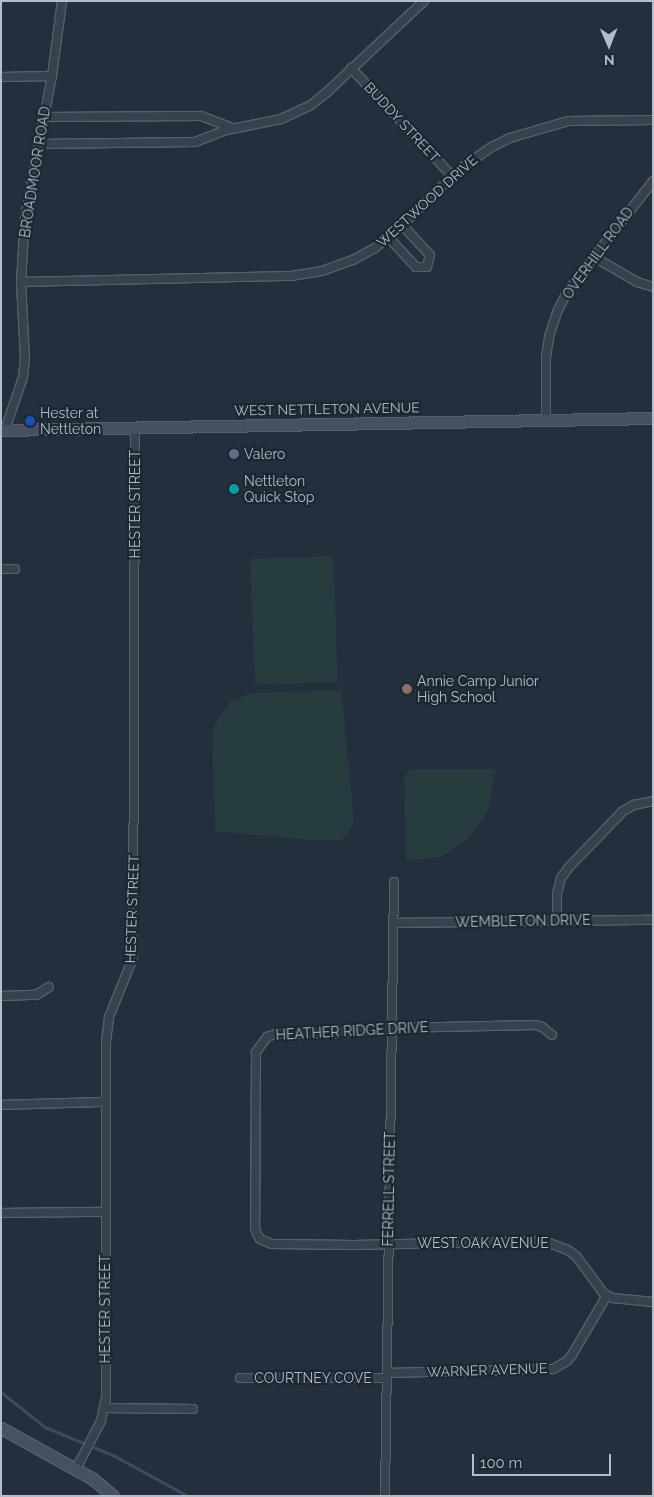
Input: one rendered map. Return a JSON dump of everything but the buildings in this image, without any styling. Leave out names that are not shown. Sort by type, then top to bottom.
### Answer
[{"type":"street","name":"BROADMOOR ROAD","points":[[3,430],[19,394],[24,370],[21,282],[25,216],[52,76],[62,1]]},
{"type":"street","points":[[38,144],[195,142],[232,128],[262,124],[294,114],[326,93],[424,1]]},
{"type":"street","name":"BUDDY STREET","points":[[351,68],[453,177]]},
{"type":"street","points":[[1,77],[52,76]]},
{"type":"street","points":[[43,117],[200,116],[232,128]]},
{"type":"street","name":"WESTWOOD DRIVE","points":[[21,282],[304,275],[353,260],[375,248],[476,157],[492,147],[528,132],[554,124],[584,120],[653,120]]},
{"type":"street","name":"OVERHILL ROAD","points":[[546,420],[546,357],[549,338],[567,292],[653,181]]},
{"type":"street","points":[[388,237],[416,267],[427,267],[430,255],[402,225]]},
{"type":"street","points":[[594,257],[629,278],[653,287]]},
{"type":"street","name":"WEST NETTLETON AVENUE","points":[[3,430],[653,418]]},
{"type":"street","name":"HESTER STREET","points":[[76,1469],[96,1430],[104,1408],[106,1042],[110,1017],[131,969],[133,958],[135,427]]},
{"type":"street","points":[[1,569],[15,569]]},
{"type":"street","points":[[557,920],[557,894],[561,878],[569,866],[623,811],[634,804],[653,801]]},
{"type":"street","name":"FERRELL STREET","points":[[385,1496],[394,882]]},
{"type":"street","name":"WEMBLETON DRIVE","points":[[394,923],[653,920]]},
{"type":"street","points":[[1,996],[36,995],[49,987]]},
{"type":"street","name":"HEATHER RIDGE DRIVE","points":[[260,1239],[255,1228],[257,1049],[267,1037],[276,1034],[333,1034],[392,1028],[536,1025],[552,1035]]},
{"type":"street","points":[[1,1104],[105,1102]]},
{"type":"street","points":[[1,1214],[105,1212]]},
{"type":"street","name":"WEST OAK AVENUE","points":[[260,1239],[272,1244],[354,1245],[522,1240],[554,1243],[577,1257],[600,1289],[607,1295]]},
{"type":"street","points":[[607,1295],[612,1298],[653,1302]]},
{"type":"street","name":"WARNER AVENUE","points":[[387,1375],[553,1369],[567,1361],[572,1355],[607,1295]]},
{"type":"street","name":"COURTNEY COVE","points":[[240,1378],[387,1375]]},
{"type":"street","points":[[104,1408],[193,1409]]},
{"type":"street","points":[[1,1428],[93,1479],[113,1496]]},
{"type":"green space","points":[[333,556],[338,682],[255,685],[250,559]]},
{"type":"green space","points":[[341,690],[354,822],[346,837],[337,841],[215,831],[212,735],[214,725],[231,701],[252,693]]},
{"type":"green space","points":[[410,769],[496,769],[489,809],[469,838],[441,857],[406,861],[404,777]]},
{"type":"waterway","points":[[1,1392],[45,1427],[115,1456],[188,1496]]},
{"type":"place","name":"Hester at Nettleton","points":[[30,421]]},
{"type":"place","name":"Valero","points":[[234,454]]},
{"type":"place","name":"Nettleton Quick Stop","points":[[234,489]]},
{"type":"place","name":"Annie Camp Junior High School","points":[[407,689]]}]
